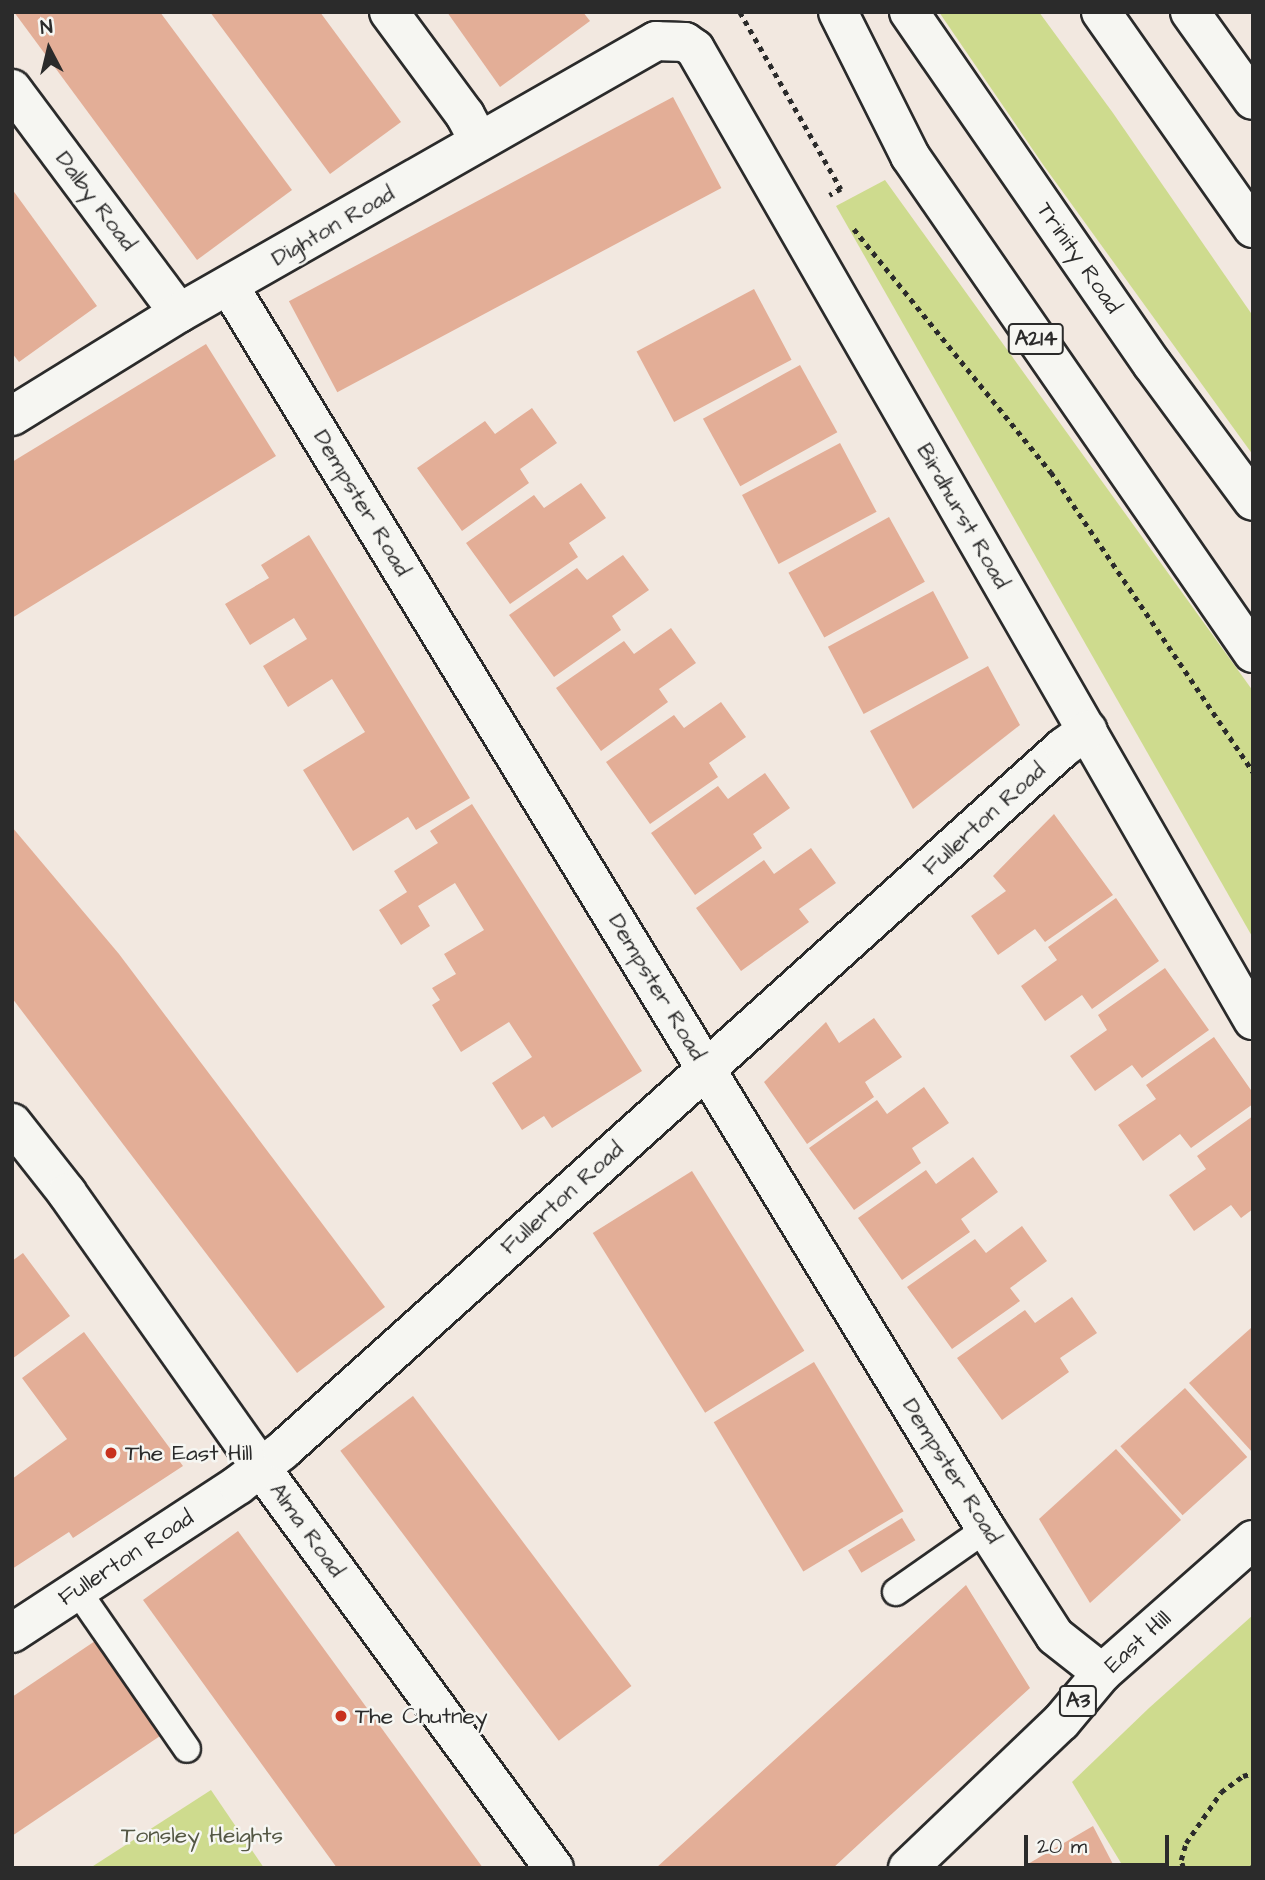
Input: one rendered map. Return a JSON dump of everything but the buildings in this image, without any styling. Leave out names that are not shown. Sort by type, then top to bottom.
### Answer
[{"type":"main road","points":[[389,12],[465,115],[480,141]]},
{"type":"main road","name":"A214","points":[[838,12],[910,156],[1253,653]]},
{"type":"main road","name":"Trinity Road","points":[[909,12],[1152,363],[1253,501]]},
{"type":"main road","points":[[1101,12],[1253,228]]},
{"type":"main road","points":[[1190,12],[1253,100]]},
{"type":"main road","name":"Birdhurst Road","points":[[656,41],[673,39],[695,49],[1253,1020]]},
{"type":"main road","name":"Dighton Road","points":[[12,416],[179,313],[656,41]]},
{"type":"main road","name":"Dalby Road","points":[[12,89],[179,313]]},
{"type":"main road","name":"Dempster Road","points":[[229,286],[986,1529],[1055,1636],[1102,1673]]},
{"type":"main road","name":"Fullerton Road","points":[[13,1631],[261,1468],[1054,756],[1087,730]]},
{"type":"main road","name":"Alma Road","points":[[12,1123],[67,1193],[261,1468],[554,1868]]},
{"type":"main road","name":"East Hill","points":[[908,1868],[1060,1723],[1102,1673],[1253,1540]]},
{"type":"lane","points":[[896,1592],[986,1529]]},
{"type":"lane","points":[[77,1590],[187,1749]]},
{"type":"path","points":[[740,12],[841,189],[824,199]]},
{"type":"path","points":[[852,227],[1051,472],[1253,772]]},
{"type":"path","points":[[1182,1868],[1181,1860],[1186,1843],[1221,1792],[1243,1776],[1253,1773]]},
{"type":"green space","points":[[939,12],[1039,12],[1113,113],[1253,316],[1253,455],[1044,166]]},
{"type":"green space","points":[[885,180],[1253,691],[1253,938],[836,206]]},
{"type":"green space","points":[[1253,1615],[1253,1868],[1124,1868],[1072,1782],[1149,1708]]},
{"type":"green space","name":"Tonsley Heights","points":[[211,1790],[264,1868],[90,1868]]},
{"type":"place","name":"The East Hill","points":[[111,1453]]},
{"type":"place","name":"The Chutney","points":[[341,1716]]}]
